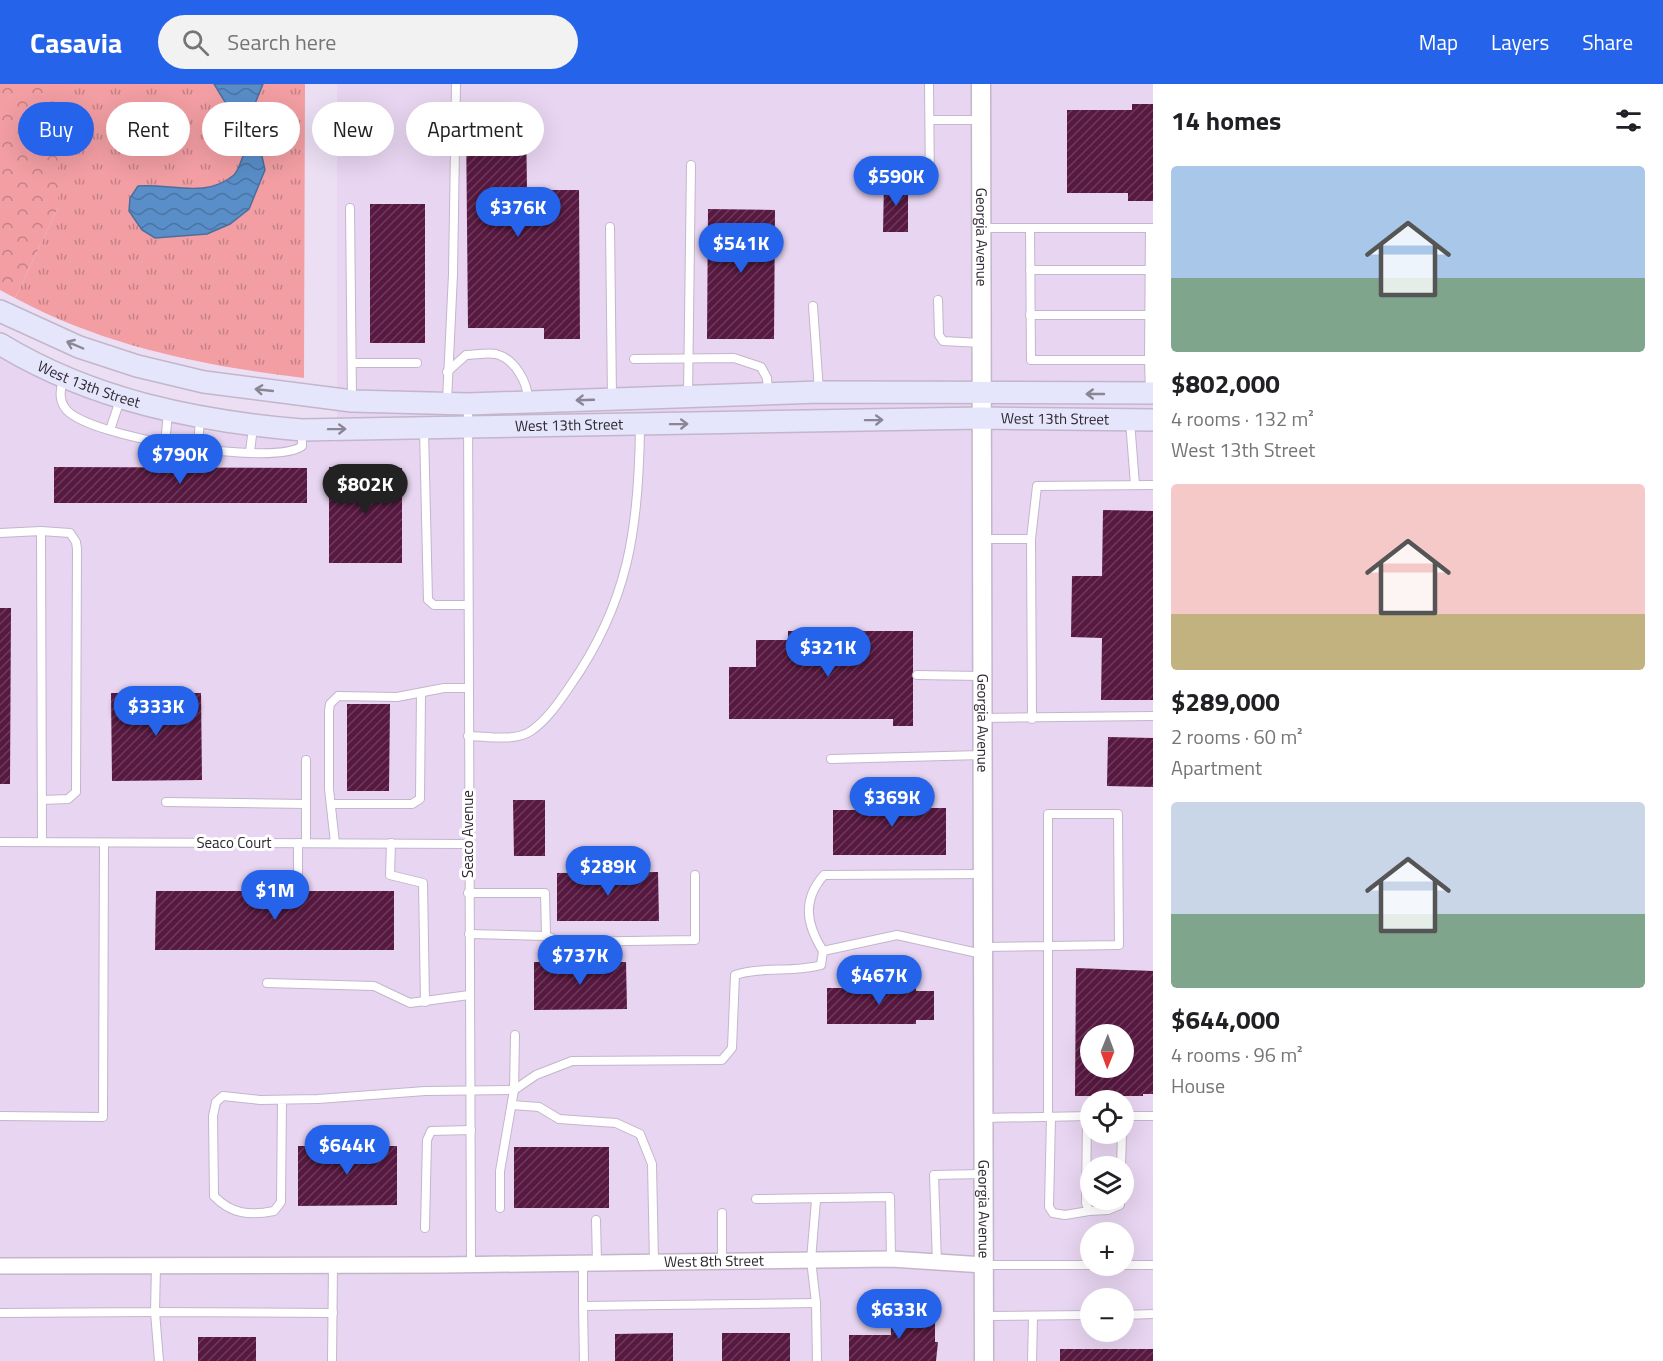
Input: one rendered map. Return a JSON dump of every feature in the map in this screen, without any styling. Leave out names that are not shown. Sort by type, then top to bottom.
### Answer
[{"type":"main road","name":"West 13th Street","points":[[0,311],[79,347],[137,366],[204,382],[352,401],[468,404],[819,392],[1151,393]]},
{"type":"main road","name":"West 13th Street","points":[[0,344],[64,376],[120,398],[200,419],[303,430],[981,418],[1153,420]]},
{"type":"street","name":"Georgia Avenue","points":[[981,84],[984,1361]]},
{"type":"street","name":"West 8th Street","points":[[0,1266],[443,1265],[891,1259],[984,1265]]},
{"type":"lane","points":[[447,403],[453,274],[456,84]]},
{"type":"lane","points":[[928,84],[930,186]]},
{"type":"lane","points":[[930,120],[981,120]]},
{"type":"lane","points":[[688,396],[691,165]]},
{"type":"lane","points":[[350,208],[352,401]]},
{"type":"lane","points":[[610,227],[612,399]]},
{"type":"lane","points":[[981,228],[1151,228],[1149,315],[1151,393]]},
{"type":"lane","points":[[1030,228],[1031,360],[1151,360]]},
{"type":"lane","points":[[1030,270],[1150,270]]},
{"type":"lane","points":[[938,300],[939,335],[943,341],[981,343]]},
{"type":"lane","points":[[813,306],[819,392]]},
{"type":"lane","points":[[1030,315],[1149,315]]},
{"type":"lane","points":[[447,372],[466,355],[497,354],[519,372],[528,386],[528,402]]},
{"type":"lane","points":[[634,359],[734,358],[761,367],[767,378],[768,394]]},
{"type":"lane","points":[[351,363],[417,363]]},
{"type":"lane","points":[[64,376],[60,397],[66,410],[84,422],[165,444],[250,452],[295,452],[302,446],[303,430]]},
{"type":"lane","points":[[110,430],[120,398]]},
{"type":"lane","name":"Seaco Avenue","points":[[468,404],[471,1264]]},
{"type":"lane","points":[[165,444],[168,411]]},
{"type":"lane","points":[[198,447],[200,419]]},
{"type":"lane","points":[[1130,420],[1135,485]]},
{"type":"lane","points":[[468,736],[509,737],[530,732],[553,709],[591,656],[628,562],[636,519],[640,425]]},
{"type":"lane","points":[[250,452],[253,426]]},
{"type":"lane","points":[[424,428],[429,600],[434,605],[468,605]]},
{"type":"lane","points":[[1032,719],[1031,539],[1037,486],[1153,485]]},
{"type":"lane","points":[[41,531],[42,842]]},
{"type":"lane","points":[[0,533],[41,531],[70,533],[76,542],[76,792],[68,799],[42,800]]},
{"type":"lane","points":[[982,539],[1031,539]]},
{"type":"lane","points":[[917,675],[981,676]]},
{"type":"lane","points":[[335,843],[331,804],[329,711],[334,700],[338,696],[397,697],[444,688],[468,688]]},
{"type":"lane","points":[[331,804],[412,804],[420,800],[421,693]]},
{"type":"lane","points":[[982,718],[1153,716]]},
{"type":"lane","points":[[831,759],[983,755]]},
{"type":"lane","points":[[298,889],[306,804],[306,760]]},
{"type":"lane","points":[[166,802],[306,804]]},
{"type":"lane","points":[[823,951],[897,935],[983,951],[1048,946],[1119,945],[1118,814],[1048,814],[1048,946],[1049,1207],[1053,1213],[1065,1215],[1108,1210]]},
{"type":"lane","name":"Seaco Court","points":[[0,842],[468,844]]},
{"type":"lane","points":[[0,1116],[103,1118],[104,843]]},
{"type":"lane","points":[[391,843],[390,875],[423,883],[425,1002]]},
{"type":"lane","points":[[282,1100],[281,1202],[274,1211],[239,1213],[223,1206],[214,1196],[213,1116],[216,1102],[224,1096],[282,1100],[470,1090],[514,1090],[536,1075],[572,1061],[722,1060],[732,1048],[735,975],[747,971],[808,968],[821,964],[823,951],[812,933],[807,909],[813,887],[824,875],[983,874]]},
{"type":"lane","points":[[469,934],[546,936],[562,942],[695,940],[695,875]]},
{"type":"lane","points":[[468,893],[545,893],[546,936]]},
{"type":"lane","points":[[267,983],[374,986],[403,1002],[425,1002],[469,995]]},
{"type":"lane","points":[[500,1208],[500,1171],[514,1090],[515,1035]]},
{"type":"lane","points":[[512,1105],[539,1107],[560,1119],[625,1125],[640,1134],[652,1164],[654,1262]]},
{"type":"lane","points":[[984,1118],[1080,1116]]},
{"type":"lane","points":[[1134,1116],[1153,1116]]},
{"type":"lane","points":[[425,1228],[427,1140],[431,1131],[471,1130]]},
{"type":"lane","points":[[1088,1144],[1086,1203],[1089,1211]]},
{"type":"lane","points":[[937,1263],[934,1174],[984,1174]]},
{"type":"lane","points":[[756,1199],[816,1200],[890,1197],[891,1259]]},
{"type":"lane","points":[[816,1200],[811,1260],[816,1304],[817,1361]]},
{"type":"lane","points":[[722,1213],[722,1261]]},
{"type":"lane","points":[[584,1361],[583,1306],[596,1220]]},
{"type":"lane","points":[[332,1361],[333,1265]]},
{"type":"lane","points":[[984,1265],[1080,1265]]},
{"type":"lane","points":[[1134,1265],[1153,1265]]},
{"type":"lane","points":[[156,1266],[155,1312],[159,1361]]},
{"type":"lane","points":[[583,1306],[816,1304]]},
{"type":"lane","points":[[0,1313],[333,1313]]},
{"type":"lane","points":[[1134,1315],[1153,1314]]},
{"type":"lane","points":[[984,1316],[1080,1316]]},
{"type":"lane","points":[[1032,1361],[1033,1316]]},
{"type":"shaded area","points":[[337,84],[1153,84],[1153,1361],[0,1361],[0,358],[51,383],[127,411],[206,431],[337,443],[337,156],[394,156],[394,102],[337,102]]},
{"type":"green space","points":[[0,84],[58,84],[58,102],[18,102],[18,156],[58,156],[58,208],[15,298],[0,290]]},
{"type":"green space","points":[[58,84],[305,84],[304,378],[229,367],[155,352],[84,329],[15,298],[58,208],[58,156],[94,156],[94,102],[58,102]]},
{"type":"water","points":[[214,84],[263,84],[256,102],[225,102]]},
{"type":"water","points":[[243,156],[262,156],[265,170],[249,209],[230,224],[207,234],[155,238],[142,230],[129,211],[130,198],[138,186],[200,188],[212,186],[234,175]]},
{"type":"building","points":[[1132,104],[1153,104],[1153,201],[1128,201],[1128,193],[1067,193],[1067,110],[1132,110]]},
{"type":"building","points":[[466,156],[527,156],[527,190],[579,190],[580,339],[544,339],[544,328],[468,328]]},
{"type":"building","points":[[884,182],[908,182],[908,232],[883,232]]},
{"type":"building","points":[[370,204],[425,204],[425,343],[370,343]]},
{"type":"building","points":[[708,209],[775,210],[774,339],[707,339]]},
{"type":"building","points":[[54,467],[307,468],[307,503],[54,503]]},
{"type":"building","points":[[329,467],[402,468],[402,563],[329,563]]},
{"type":"building","points":[[1103,510],[1153,511],[1153,700],[1101,700],[1102,638],[1071,637],[1072,576],[1102,576]]},
{"type":"building","points":[[0,608],[11,608],[10,784],[0,784]]},
{"type":"building","points":[[788,631],[913,631],[913,726],[893,726],[893,719],[729,719],[729,667],[756,667],[756,640],[788,640]]},
{"type":"building","points":[[111,693],[201,693],[202,780],[112,781]]},
{"type":"building","points":[[347,704],[390,704],[389,791],[347,791]]},
{"type":"building","points":[[1108,737],[1153,738],[1153,787],[1107,786]]},
{"type":"building","points":[[897,789],[926,789],[926,808],[946,808],[946,855],[833,855],[833,810],[867,810],[867,803],[897,803]]},
{"type":"building","points":[[513,800],[545,800],[545,856],[514,856]]},
{"type":"building","points":[[658,872],[659,921],[557,921],[557,873]]},
{"type":"building","points":[[156,891],[292,891],[297,895],[304,891],[394,891],[394,950],[155,950]]},
{"type":"building","points":[[534,962],[626,962],[627,1009],[534,1010]]},
{"type":"building","points":[[1076,968],[1153,971],[1153,1094],[1134,1096],[1134,1090],[1080,1090],[1080,1096],[1075,1096]]},
{"type":"building","points":[[827,988],[916,988],[916,991],[934,991],[934,1020],[916,1020],[916,1024],[827,1024]]},
{"type":"building","points":[[298,1146],[397,1146],[397,1205],[298,1206]]},
{"type":"building","points":[[514,1147],[609,1147],[609,1208],[514,1208]]},
{"type":"building","points":[[935,1311],[935,1342],[938,1342],[936,1361],[849,1361],[849,1335],[891,1335],[891,1312]]},
{"type":"building","points":[[673,1333],[673,1361],[615,1361],[615,1334]]},
{"type":"building","points":[[722,1333],[790,1333],[790,1361],[722,1361]]},
{"type":"building","points":[[198,1337],[256,1337],[256,1361],[198,1361]]},
{"type":"building","points":[[1060,1349],[1153,1349],[1153,1361],[1060,1361]]}]
